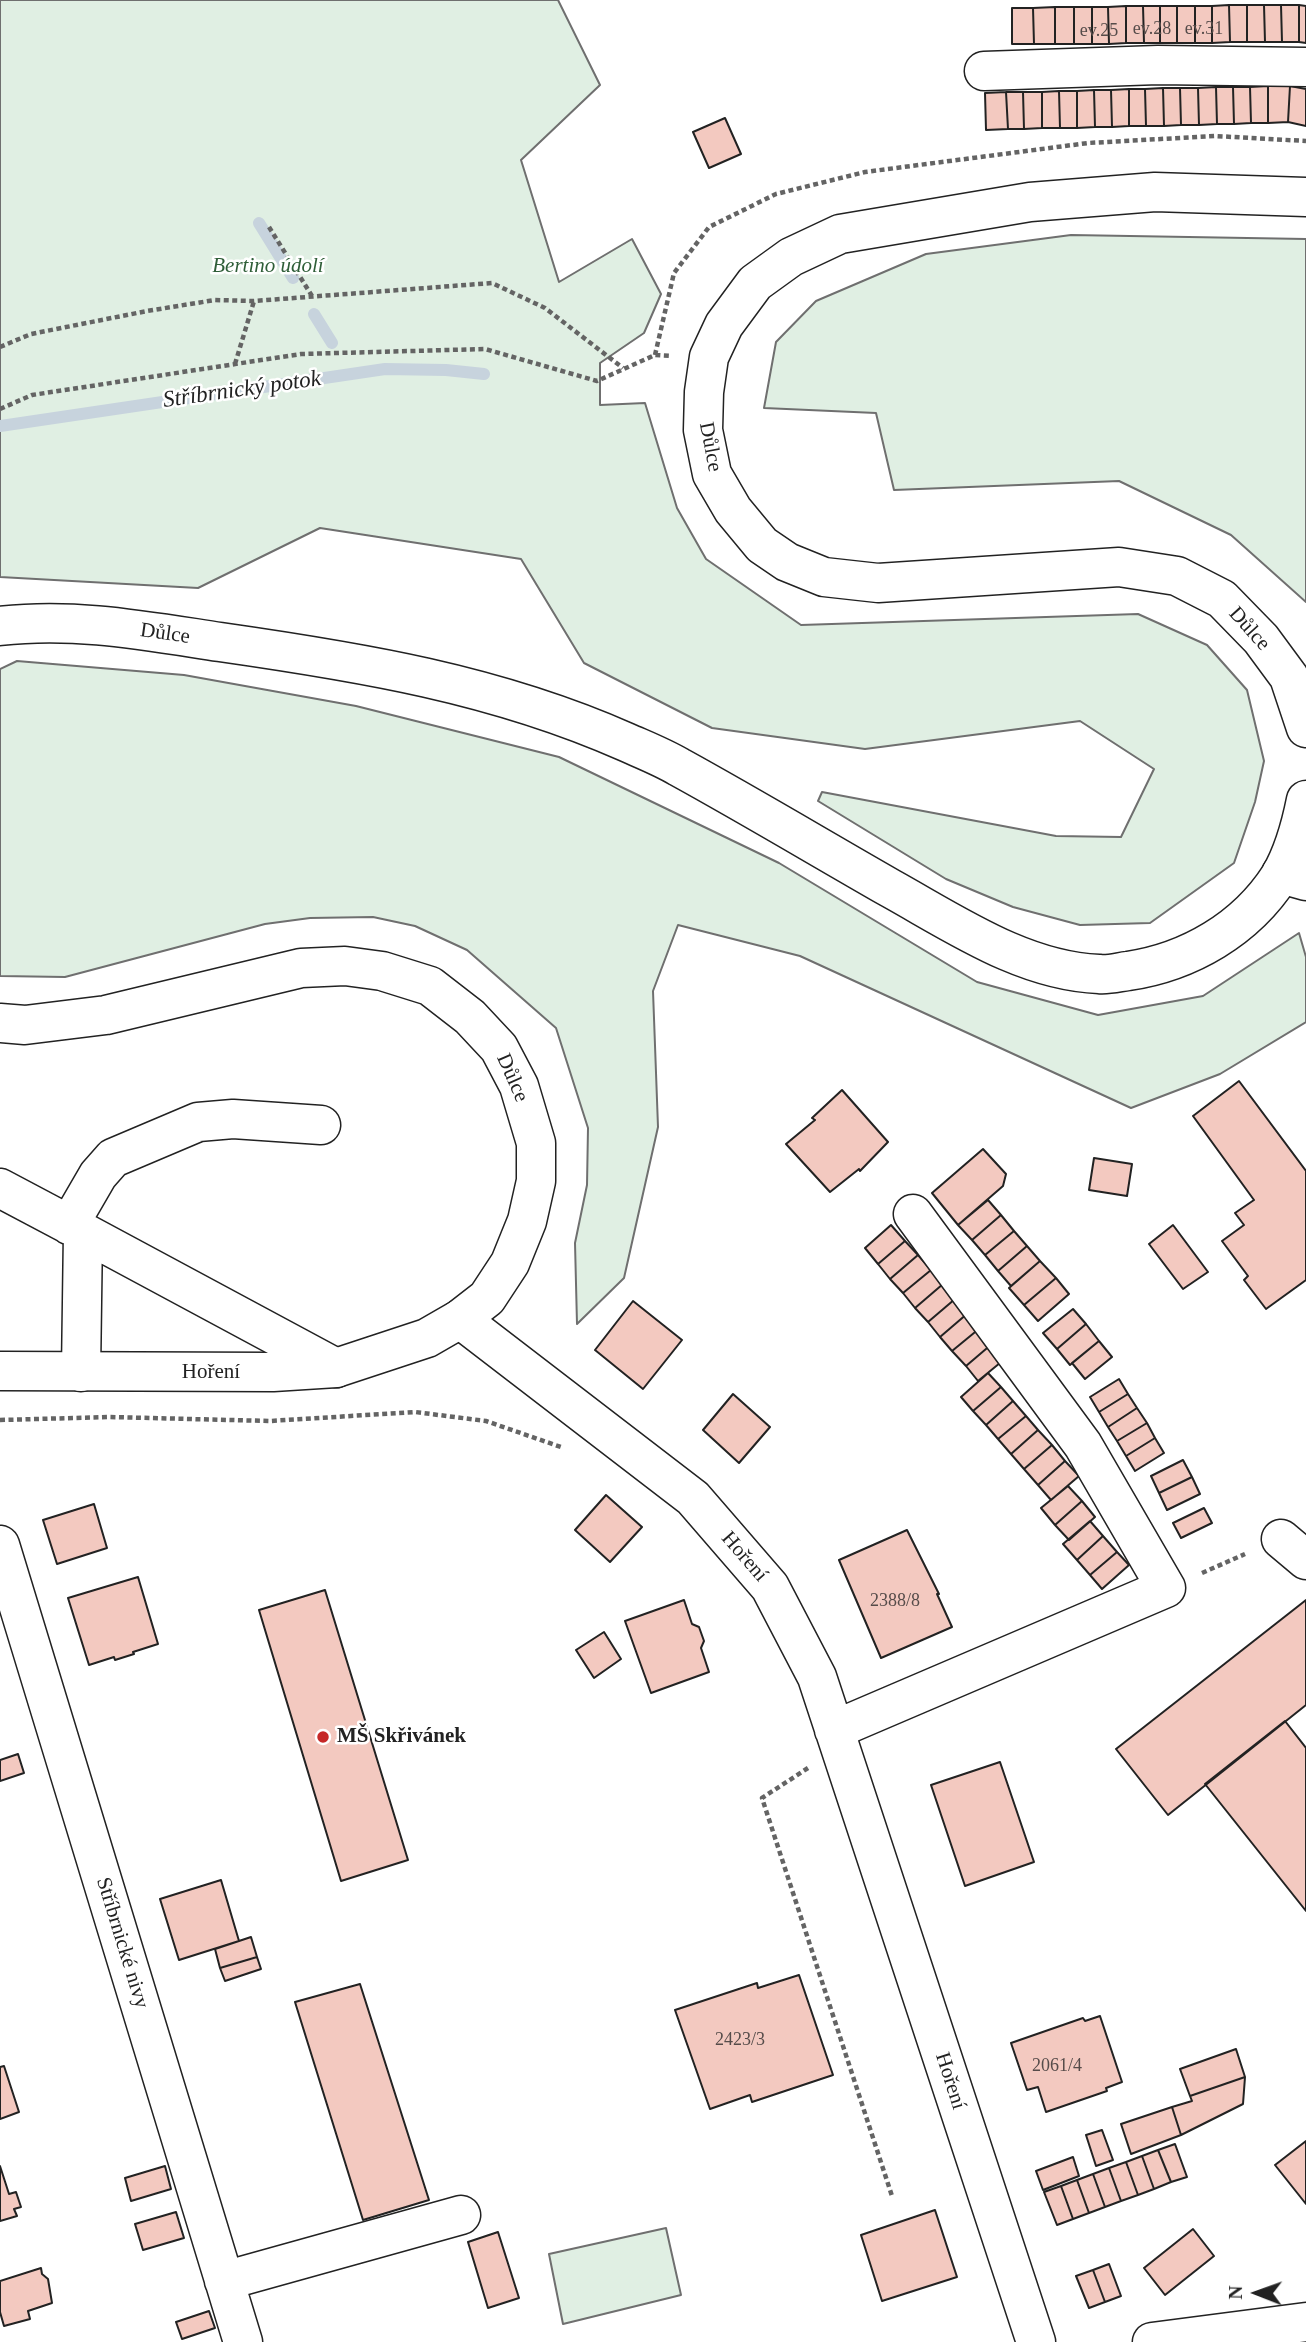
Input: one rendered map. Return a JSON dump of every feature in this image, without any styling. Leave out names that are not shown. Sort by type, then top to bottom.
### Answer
[{"type":"main road","points":[[984,71],[1158,65],[1306,67]]},
{"type":"main road","name":"Důlce","points":[[1306,197],[1155,192],[1030,202],[840,234],[791,257],[755,283],[724,325],[709,357],[703,429],[712,474],[733,510],[762,545],[787,562],[824,577],[878,583],[1119,567],[1177,576],[1222,599],[1261,639],[1289,677],[1306,728]]},
{"type":"main road","name":"Důlce","points":[[0,626],[37,622],[105,626],[346,660],[421,674],[504,697],[586,724],[676,764],[962,929],[1059,970],[1103,975],[1151,967],[1183,957],[1221,937],[1294,878],[1306,800]]},
{"type":"main road","name":"Důlce","points":[[0,1023],[25,1025],[106,1015],[301,968],[345,966],[382,971],[430,986],[470,1017],[499,1048],[519,1086],[536,1143],[536,1181],[527,1221],[510,1263],[487,1298],[460,1319]]},
{"type":"main road","points":[[81,1372],[76,1228],[98,1175],[113,1158],[198,1122],[233,1119],[321,1125]]},
{"type":"main road","points":[[3,1192],[76,1228],[336,1368]]},
{"type":"main road","points":[[826,1746],[1166,1588],[1083,1445],[913,1214]]},
{"type":"main road","name":"Hoření","points":[[0,1371],[272,1372],[336,1368],[427,1338],[460,1319],[693,1498],[770,1587],[817,1677],[826,1746],[1036,2342]]},
{"type":"main road","name":"Stříbrnické nivy","points":[[0,1545],[243,2342]]},
{"type":"main road","points":[[225,2281],[461,2215]]},
{"type":"main road","points":[[1152,2342],[1306,2322]]},
{"type":"path","points":[[269,227],[312,296]]},
{"type":"path","points":[[0,347],[31,334],[215,300],[254,301],[492,283],[545,308],[623,368]]},
{"type":"path","points":[[235,364],[254,301]]},
{"type":"path","points":[[0,409],[32,394],[301,354],[485,349],[597,381],[655,355]]},
{"type":"path","points":[[0,1420],[110,1417],[270,1421],[415,1412],[486,1421],[568,1450]]},
{"type":"path","points":[[1166,1588],[1294,1550]]},
{"type":"path","points":[[826,1746],[762,1798],[892,2196]]},
{"type":"green space","name":"Bertino údolí","points":[[0,0],[558,0],[600,85],[521,160],[559,282],[632,239],[661,294],[644,333],[600,363],[600,405],[645,403],[677,508],[706,559],[801,625],[1138,614],[1207,645],[1247,690],[1264,761],[1255,802],[1234,863],[1150,923],[1080,925],[1013,907],[946,879],[818,801],[822,792],[1056,836],[1121,837],[1154,769],[1080,721],[865,749],[712,728],[584,663],[521,559],[320,528],[198,588],[0,577]]},
{"type":"green space","points":[[1071,235],[1306,239],[1306,602],[1231,535],[1119,481],[894,490],[876,413],[764,408],[776,342],[816,301],[926,254]]},
{"type":"green space","points":[[17,661],[184,675],[356,706],[559,757],[779,863],[977,982],[1098,1015],[1203,996],[1299,933],[1306,957],[1306,1022],[1220,1074],[1131,1108],[800,956],[678,925],[653,991],[658,1127],[624,1278],[577,1324],[575,1243],[587,1185],[588,1128],[556,1028],[467,950],[415,926],[373,917],[310,918],[265,924],[65,977],[0,976],[0,669]]},
{"type":"green space","points":[[666,2228],[681,2295],[563,2324],[549,2254]]},
{"type":"building","points":[[1229,5],[1230,42],[1212,43],[1212,6]]},
{"type":"building","points":[[1229,5],[1247,5],[1247,42],[1230,42]]},
{"type":"building","points":[[1247,5],[1264,5],[1265,42],[1247,42]]},
{"type":"building","points":[[1264,5],[1281,5],[1282,42],[1265,42]]},
{"type":"building","points":[[1281,5],[1299,5],[1299,42],[1282,42]]},
{"type":"building","points":[[1299,5],[1306,6],[1306,43],[1299,42]]},
{"type":"building","points":[[1126,6],[1126,43],[1109,44],[1108,7]]},
{"type":"building","points":[[1126,6],[1143,6],[1144,43],[1126,43]]},
{"type":"building","points":[[1143,6],[1160,6],[1160,43],[1144,43]]},
{"type":"building","points":[[1160,6],[1177,6],[1177,43],[1160,43]]},
{"type":"building","points":[[1177,6],[1195,6],[1195,43],[1177,43]]},
{"type":"building","points":[[1195,6],[1212,6],[1212,43],[1195,43]]},
{"type":"building","points":[[1055,7],[1074,7],[1074,44],[1055,44]]},
{"type":"building","points":[[1055,7],[1055,44],[1034,44],[1033,8]]},
{"type":"building","points":[[1074,7],[1092,7],[1092,44],[1074,44]]},
{"type":"building","points":[[1092,7],[1108,7],[1109,44],[1092,44]]},
{"type":"building","points":[[1012,8],[1033,8],[1034,44],[1012,44]]},
{"type":"building","points":[[1268,86],[1290,86],[1288,122],[1268,123]]},
{"type":"building","points":[[1268,86],[1268,123],[1251,123],[1250,87]]},
{"type":"building","points":[[1290,86],[1306,89],[1306,126],[1288,122]]},
{"type":"building","points":[[1216,87],[1217,124],[1199,125],[1198,88]]},
{"type":"building","points":[[1216,87],[1233,87],[1234,124],[1217,124]]},
{"type":"building","points":[[1233,87],[1250,87],[1251,123],[1234,124]]},
{"type":"building","points":[[1163,88],[1180,88],[1181,125],[1164,126]]},
{"type":"building","points":[[1163,88],[1164,126],[1146,126],[1145,89]]},
{"type":"building","points":[[1180,88],[1198,88],[1199,125],[1181,125]]},
{"type":"building","points":[[1129,89],[1129,126],[1112,127],[1111,90]]},
{"type":"building","points":[[1129,89],[1145,89],[1146,126],[1129,126]]},
{"type":"building","points":[[1094,90],[1095,127],[1077,128],[1077,91]]},
{"type":"building","points":[[1094,90],[1111,90],[1112,127],[1095,127]]},
{"type":"building","points":[[1059,91],[1077,91],[1077,128],[1060,128]]},
{"type":"building","points":[[1059,91],[1060,128],[1042,128],[1042,92]]},
{"type":"building","points":[[1006,92],[1023,92],[1024,129],[1008,129]]},
{"type":"building","points":[[1006,92],[1008,129],[986,130],[985,93]]},
{"type":"building","points":[[1023,92],[1042,92],[1042,128],[1024,129]]},
{"type":"building","points":[[725,118],[741,154],[709,168],[693,132]]},
{"type":"building","points":[[1239,1081],[1306,1171],[1306,1280],[1266,1309],[1244,1280],[1248,1276],[1222,1241],[1244,1225],[1235,1213],[1254,1200],[1193,1116]]},
{"type":"building","points":[[842,1090],[888,1142],[860,1171],[859,1169],[830,1192],[786,1144],[815,1120],[812,1118]]},
{"type":"building","points":[[983,1149],[1006,1174],[1003,1186],[958,1225],[932,1193]]},
{"type":"building","points":[[1094,1158],[1132,1164],[1127,1196],[1089,1190]]},
{"type":"building","points":[[988,1200],[1001,1215],[972,1240],[958,1225]]},
{"type":"building","points":[[1001,1215],[1014,1231],[985,1255],[972,1240]]},
{"type":"building","points":[[891,1225],[905,1241],[878,1264],[865,1248]]},
{"type":"building","points":[[1173,1225],[1208,1272],[1183,1289],[1149,1244]]},
{"type":"building","points":[[1014,1231],[1027,1246],[998,1271],[985,1255]]},
{"type":"building","points":[[905,1241],[918,1255],[890,1279],[878,1264]]},
{"type":"building","points":[[1027,1246],[1040,1261],[1011,1286],[998,1271]]},
{"type":"building","points":[[918,1255],[931,1270],[903,1293],[890,1279]]},
{"type":"building","points":[[1040,1261],[1056,1278],[1024,1305],[1009,1288]]},
{"type":"building","points":[[931,1270],[943,1284],[915,1308],[903,1293]]},
{"type":"building","points":[[1056,1278],[1069,1294],[1038,1321],[1024,1305]]},
{"type":"building","points":[[943,1284],[955,1299],[928,1322],[915,1308]]},
{"type":"building","points":[[955,1299],[968,1313],[940,1337],[928,1322]]},
{"type":"building","points":[[633,1301],[682,1340],[643,1389],[595,1350]]},
{"type":"building","points":[[1073,1309],[1086,1324],[1057,1349],[1043,1333]]},
{"type":"building","points":[[968,1313],[980,1328],[952,1351],[940,1337]]},
{"type":"building","points":[[1086,1324],[1099,1341],[1070,1365],[1057,1349]]},
{"type":"building","points":[[980,1328],[993,1343],[966,1366],[952,1351]]},
{"type":"building","points":[[1099,1341],[1112,1357],[1085,1379],[1072,1363]]},
{"type":"building","points":[[993,1343],[1006,1358],[978,1381],[966,1366]]},
{"type":"building","points":[[988,1373],[1001,1387],[973,1411],[961,1397]]},
{"type":"building","points":[[1119,1379],[1128,1394],[1099,1412],[1090,1397]]},
{"type":"building","points":[[1001,1387],[1013,1401],[986,1425],[973,1411]]},
{"type":"building","points":[[733,1394],[770,1427],[739,1463],[703,1430]]},
{"type":"building","points":[[1128,1394],[1137,1408],[1108,1427],[1099,1412]]},
{"type":"building","points":[[1013,1401],[1026,1416],[998,1439],[986,1425]]},
{"type":"building","points":[[1137,1408],[1147,1423],[1117,1441],[1108,1427]]},
{"type":"building","points":[[1026,1416],[1038,1430],[1011,1454],[998,1439]]},
{"type":"building","points":[[1147,1423],[1155,1438],[1126,1456],[1117,1441]]},
{"type":"building","points":[[1038,1430],[1052,1445],[1024,1469],[1011,1454]]},
{"type":"building","points":[[1155,1438],[1164,1453],[1135,1471],[1126,1456]]},
{"type":"building","points":[[1052,1445],[1065,1461],[1038,1485],[1024,1469]]},
{"type":"building","points":[[1183,1460],[1192,1477],[1159,1493],[1151,1476]]},
{"type":"building","points":[[1065,1461],[1079,1476],[1051,1500],[1038,1485]]},
{"type":"building","points":[[1192,1477],[1200,1494],[1167,1510],[1159,1493]]},
{"type":"building","points":[[1068,1486],[1082,1501],[1055,1525],[1041,1508]]},
{"type":"building","points":[[606,1495],[642,1527],[610,1562],[575,1530]]},
{"type":"building","points":[[1082,1501],[1095,1517],[1069,1540],[1055,1525]]},
{"type":"building","points":[[94,1504],[107,1548],[57,1564],[43,1520]]},
{"type":"building","points":[[1204,1508],[1212,1523],[1181,1538],[1173,1523]]},
{"type":"building","points":[[1090,1521],[1103,1536],[1077,1560],[1063,1544]]},
{"type":"building","points":[[907,1530],[952,1627],[881,1658],[839,1560]]},
{"type":"building","points":[[1103,1536],[1117,1552],[1090,1575],[1077,1560]]},
{"type":"building","points":[[1117,1552],[1129,1565],[1102,1589],[1090,1575]]},
{"type":"building","points":[[138,1577],[158,1644],[115,1660],[114,1657],[89,1665],[68,1598]]},
{"type":"building","points":[[325,1590],[408,1860],[341,1881],[259,1610]]},
{"type":"building","points":[[684,1600],[692,1624],[699,1627],[704,1641],[701,1648],[709,1672],[651,1693],[625,1621]]},
{"type":"building","points":[[1306,1600],[1306,1705],[1168,1815],[1116,1749]]},
{"type":"building","points":[[604,1632],[621,1659],[594,1678],[576,1650]]},
{"type":"building","points":[[1285,1721],[1306,1748],[1306,1911],[1205,1784]]},
{"type":"building","points":[[18,1754],[24,1773],[0,1781],[0,1760]]},
{"type":"building","points":[[1000,1762],[1034,1862],[965,1886],[931,1785]]},
{"type":"building","points":[[221,1880],[239,1941],[179,1960],[160,1899]]},
{"type":"building","points":[[251,1937],[257,1957],[220,1968],[215,1949]]},
{"type":"building","points":[[257,1957],[261,1969],[225,1981],[220,1968]]},
{"type":"building","points":[[799,1975],[833,2075],[752,2102],[750,2095],[710,2109],[675,2010],[757,1983],[758,1988]]},
{"type":"building","points":[[360,1984],[429,2200],[363,2220],[295,2002]]},
{"type":"building","points":[[1100,2016],[1122,2082],[1106,2088],[1107,2091],[1046,2112],[1038,2087],[1027,2090],[1011,2043],[1083,2018],[1085,2021]]},
{"type":"building","points":[[1236,2049],[1245,2077],[1190,2096],[1180,2069]]},
{"type":"building","points":[[4,2066],[19,2112],[0,2119],[0,2067]]},
{"type":"building","points":[[1245,2077],[1243,2104],[1181,2135],[1172,2107],[1192,2101],[1190,2096]]},
{"type":"building","points":[[1172,2107],[1181,2135],[1131,2154],[1121,2124]]},
{"type":"building","points":[[1102,2130],[1113,2160],[1096,2166],[1086,2135]]},
{"type":"building","points":[[1306,2141],[1306,2204],[1275,2165]]},
{"type":"building","points":[[1175,2144],[1187,2177],[1171,2182],[1158,2150]]},
{"type":"building","points":[[1158,2150],[1171,2182],[1154,2189],[1142,2156]]},
{"type":"building","points":[[1142,2156],[1154,2189],[1138,2195],[1126,2162]]},
{"type":"building","points":[[1073,2157],[1079,2176],[1043,2190],[1036,2171]]},
{"type":"building","points":[[1126,2162],[1138,2195],[1121,2201],[1109,2168]]},
{"type":"building","points":[[0,2166],[9,2194],[16,2192],[21,2207],[14,2209],[17,2216],[0,2221]]},
{"type":"building","points":[[165,2166],[171,2189],[131,2201],[125,2178]]},
{"type":"building","points":[[1109,2168],[1121,2201],[1105,2207],[1093,2174]]},
{"type":"building","points":[[1093,2174],[1105,2207],[1089,2213],[1077,2180]]},
{"type":"building","points":[[1077,2180],[1089,2213],[1073,2219],[1061,2186]]},
{"type":"building","points":[[1061,2186],[1073,2219],[1057,2225],[1044,2192]]},
{"type":"building","points":[[935,2210],[957,2277],[882,2301],[861,2235]]},
{"type":"building","points":[[176,2212],[184,2238],[143,2250],[135,2224]]},
{"type":"building","points":[[1193,2229],[1214,2256],[1165,2295],[1144,2268]]},
{"type":"building","points":[[498,2232],[519,2298],[488,2308],[468,2242]]},
{"type":"building","points":[[1109,2264],[1121,2296],[1105,2302],[1093,2270]]},
{"type":"building","points":[[41,2268],[42,2274],[48,2279],[52,2303],[28,2311],[30,2319],[4,2326],[0,2312],[0,2281]]},
{"type":"building","points":[[1093,2270],[1105,2302],[1089,2308],[1076,2276]]},
{"type":"building","points":[[209,2311],[215,2328],[182,2339],[176,2322]]},
{"type":"waterway","points":[[259,223],[293,278]]},
{"type":"waterway","points":[[314,314],[332,343]]},
{"type":"waterway","name":"Stříbrnický potok","points":[[0,426],[385,369],[484,374]]},
{"type":"place","name":"MŠ Skřivánek","points":[[323,1737]]}]
